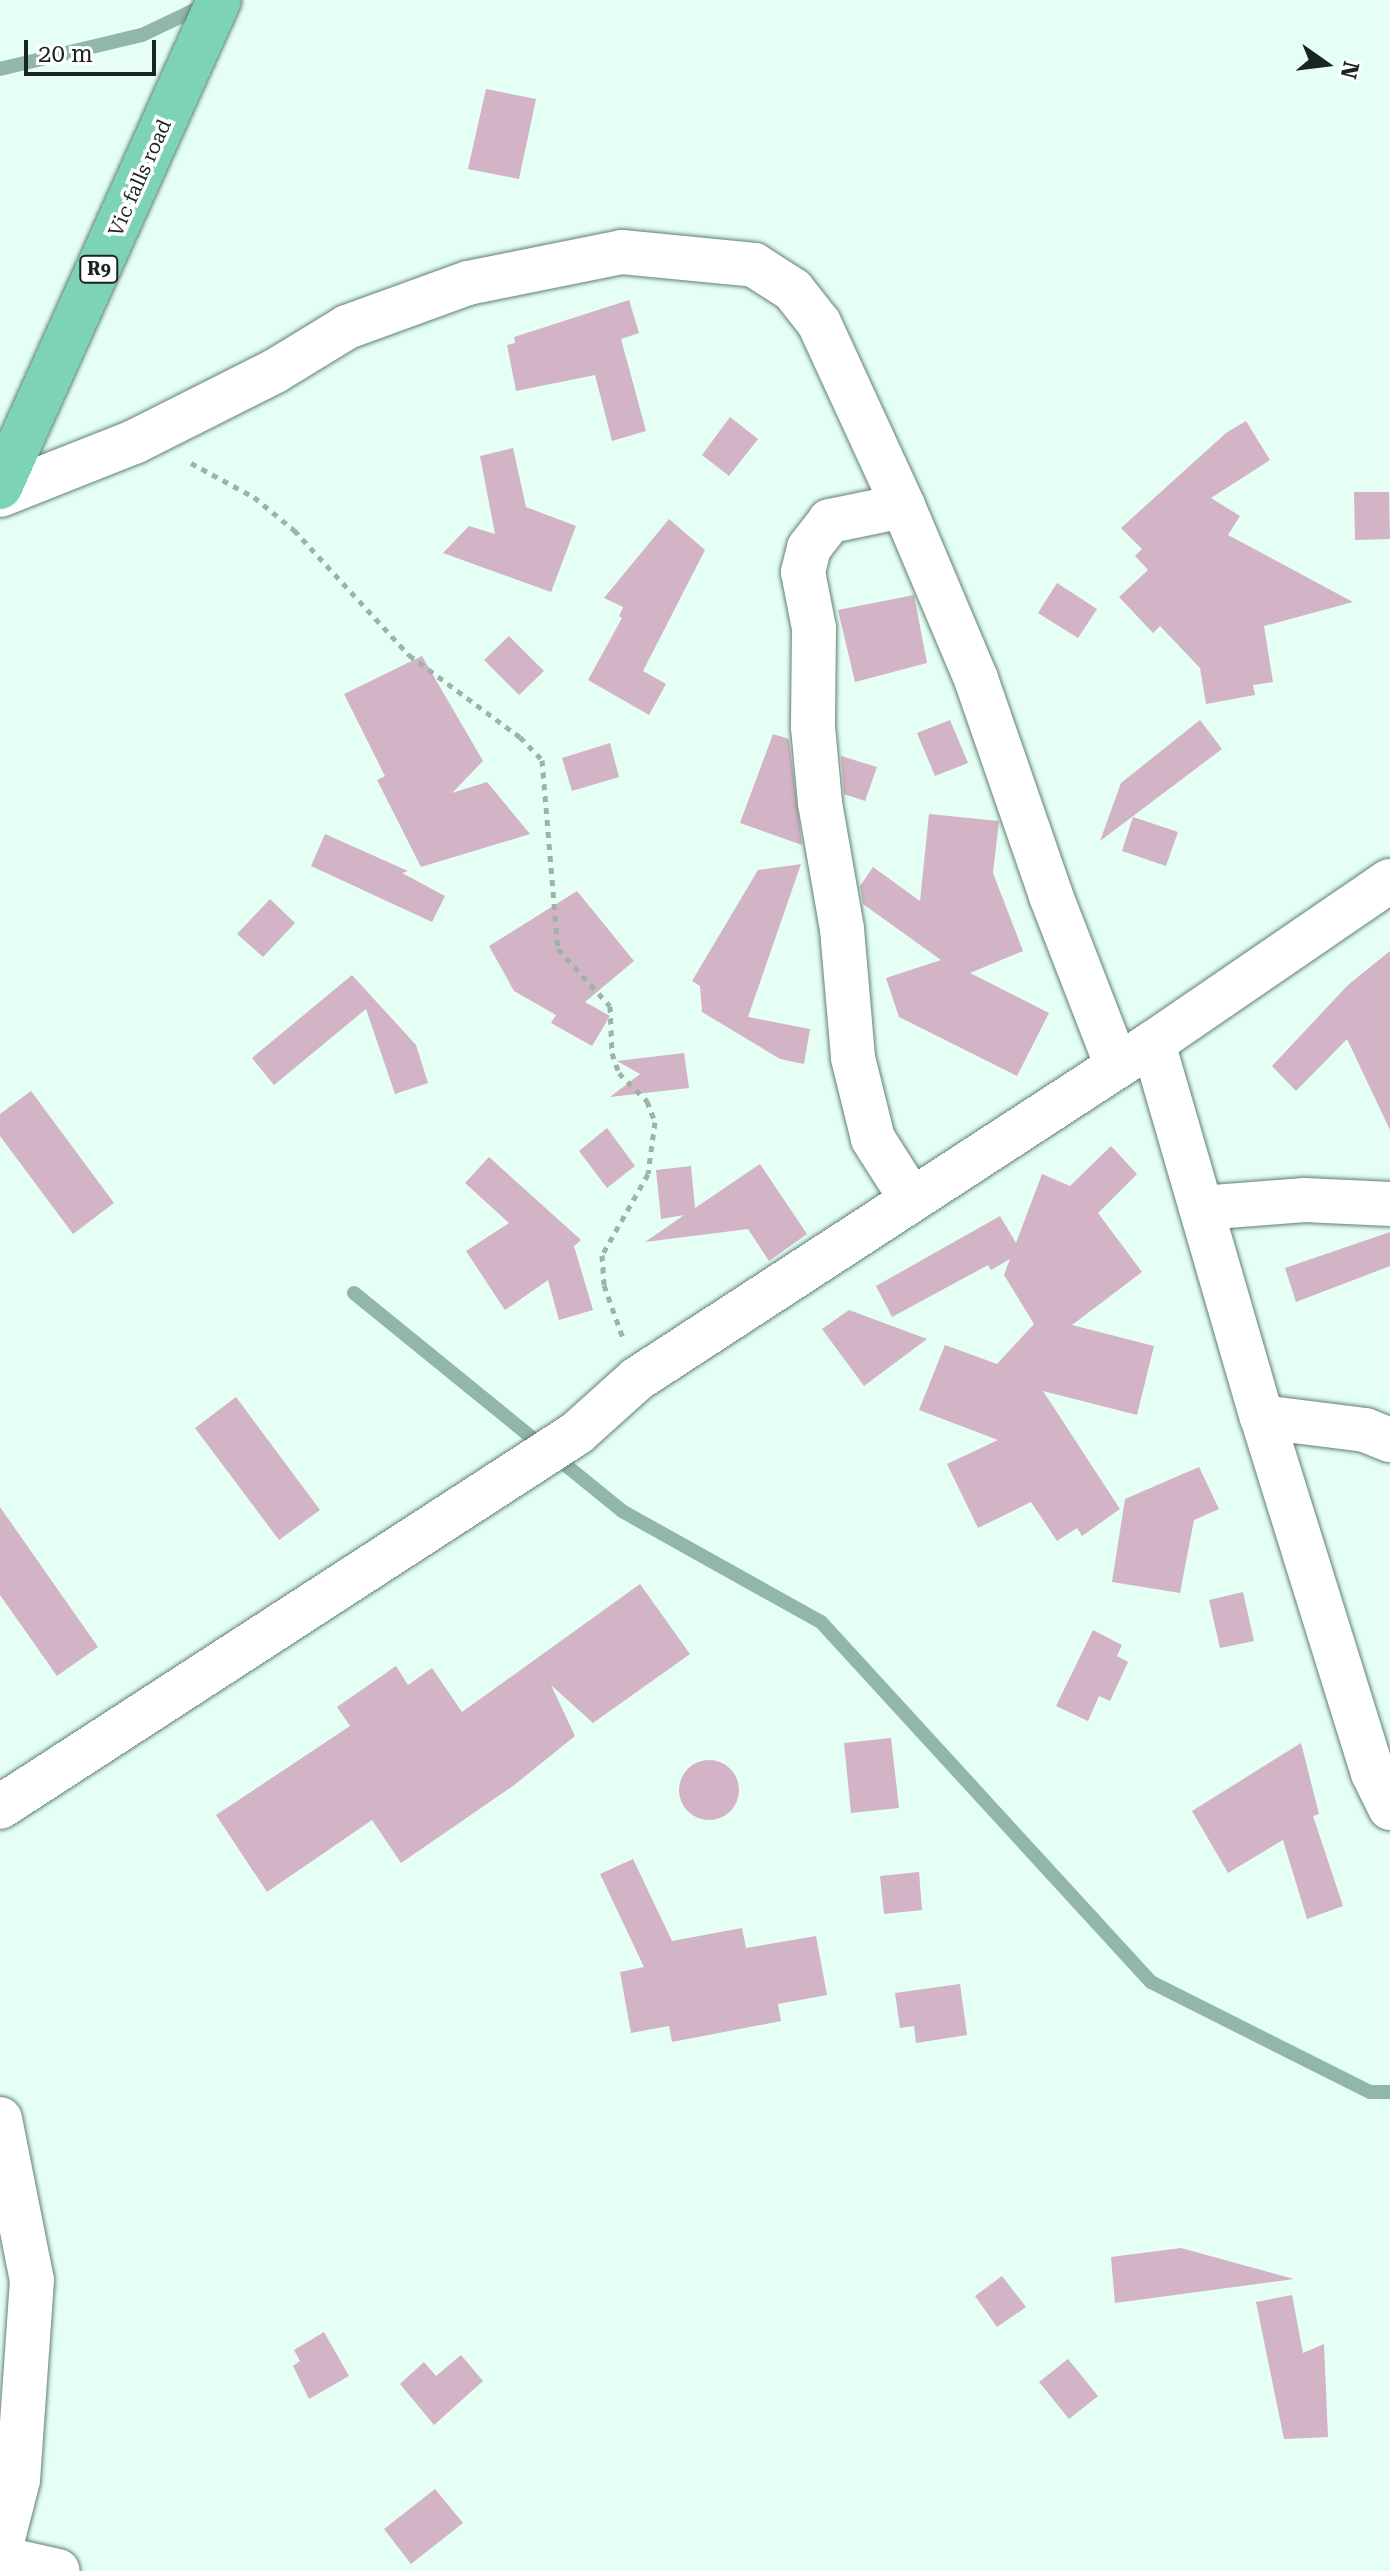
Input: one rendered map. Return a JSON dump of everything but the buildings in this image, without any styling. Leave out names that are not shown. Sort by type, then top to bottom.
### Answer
[{"type":"highway","name":"Vic falls road","points":[[0,487],[219,0]]},
{"type":"street","points":[[0,495],[134,442],[275,371],[347,327],[415,300],[622,252],[678,254],[754,265],[793,290],[819,323],[903,506],[976,679],[1051,896],[1134,1054],[1201,1208],[1262,1417],[1373,1773],[1390,1808]]},
{"type":"street","points":[[903,506],[830,521],[809,548],[803,572],[814,628],[813,727],[820,803],[842,929],[853,1058],[873,1139],[910,1197]]},
{"type":"street","points":[[0,1807],[577,1433],[637,1379],[910,1197],[1134,1054],[1390,881]]},
{"type":"street","points":[[1201,1208],[1305,1200],[1390,1204]]},
{"type":"street","points":[[1262,1417],[1365,1430],[1390,1440]]},
{"type":"street","points":[[0,2119],[32,2280],[18,2480],[0,2550]]},
{"type":"street","points":[[0,2558],[58,2571]]},
{"type":"path","points":[[134,442],[197,465],[254,497],[294,530],[409,655],[520,737],[542,760],[558,949],[610,1006],[615,1063],[647,1101],[655,1122],[648,1174],[602,1255],[604,1285],[637,1379]]},
{"type":"waterway","points":[[0,69],[142,35],[205,5]]},
{"type":"waterway","points":[[354,1293],[622,1511],[821,1622],[1151,1982],[1370,2092],[1390,2092]]}]
